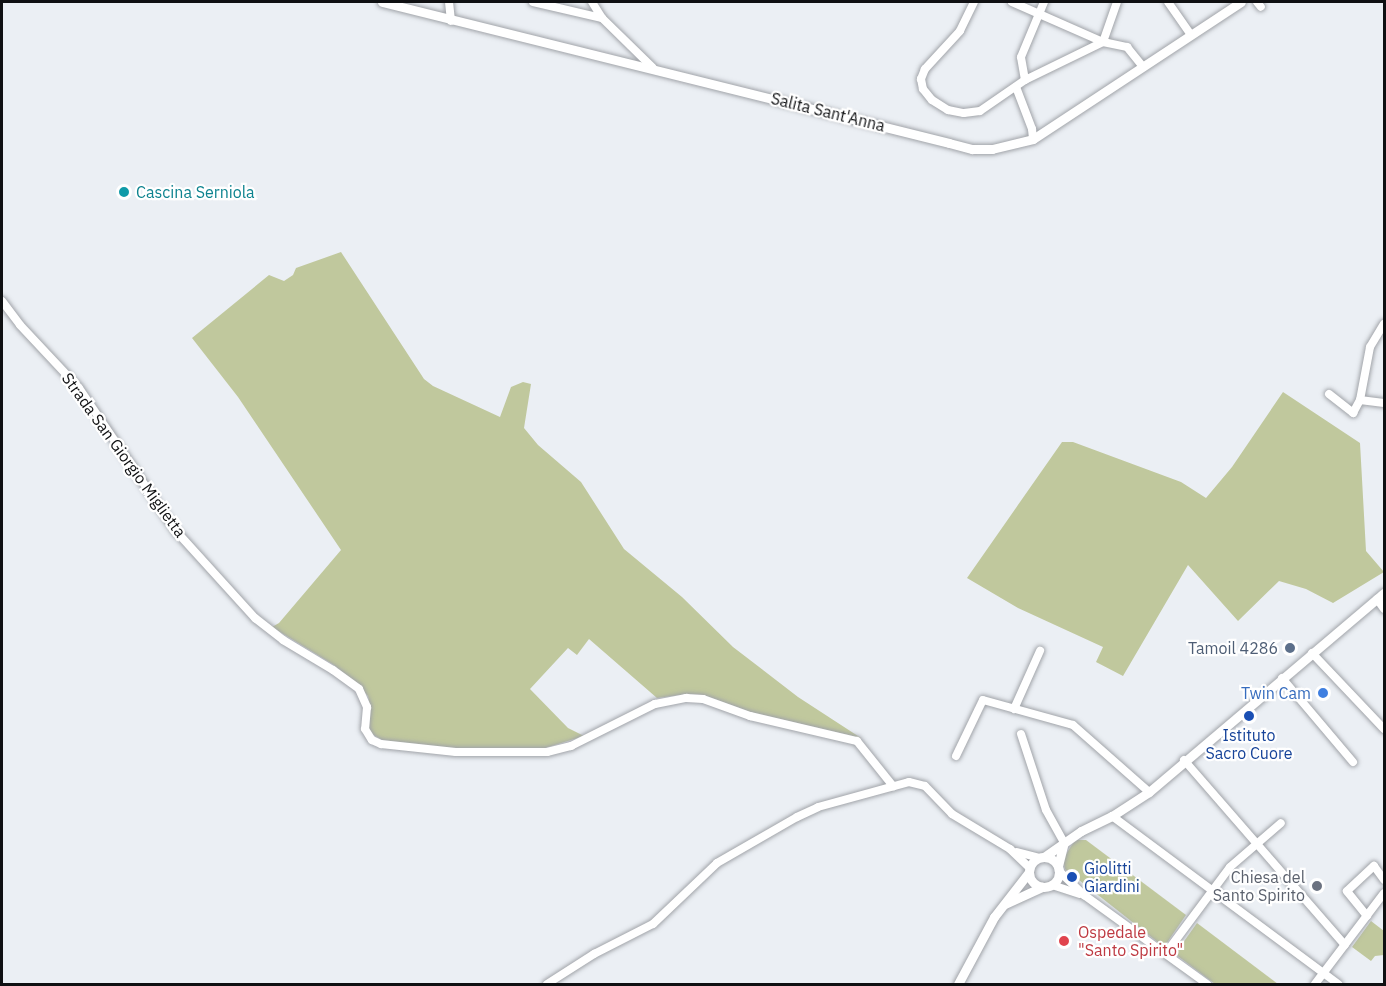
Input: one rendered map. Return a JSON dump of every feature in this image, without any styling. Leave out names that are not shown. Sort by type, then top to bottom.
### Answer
[{"type":"street","name":"Salita Sant'Anna","points":[[381,2],[972,149],[1012,146],[1033,139],[1241,2]]},
{"type":"street","points":[[449,2],[451,21]]},
{"type":"street","points":[[532,2],[602,18]]},
{"type":"street","points":[[592,2],[602,18],[653,68]]},
{"type":"street","points":[[974,2],[960,31],[925,69],[921,79],[924,89],[932,100],[956,112],[980,111],[1025,80],[1103,42],[1117,2]]},
{"type":"street","points":[[1012,2],[1103,42],[1127,47],[1143,67]]},
{"type":"street","points":[[1025,80],[1020,57],[1044,2]]},
{"type":"street","points":[[1167,2],[1191,35]]},
{"type":"street","points":[[1016,87],[1032,129],[1033,139]]},
{"type":"street","name":"Strada San Giorgio Miglietta","points":[[2,301],[20,325],[79,388],[176,531],[255,618],[283,640],[333,670],[359,689],[367,707],[365,729],[372,740],[381,744],[456,752],[547,752],[571,746],[655,704],[687,698],[703,699],[750,716],[857,741],[893,786]]},
{"type":"street","points":[[1329,394],[1353,413],[1360,400],[1370,346],[1384,324]]},
{"type":"street","points":[[1360,400],[1384,403]]},
{"type":"street","points":[[958,984],[1000,907],[1042,858],[1064,842],[1112,816],[1149,792],[1184,760],[1381,596],[1384,609]]},
{"type":"street","points":[[1014,709],[1040,651]]},
{"type":"street","points":[[1312,653],[1384,729]]},
{"type":"street","points":[[1282,678],[1353,762]]},
{"type":"street","points":[[956,756],[982,700],[1073,725],[1149,792]]},
{"type":"street","points":[[1021,734],[1046,810],[1064,842],[1052,885]]},
{"type":"street","points":[[1184,760],[1345,945]]},
{"type":"street","points":[[546,984],[594,954],[653,924],[717,863],[755,840],[818,807],[909,782],[925,786],[952,814],[1010,849],[1030,870],[1032,881],[1042,887]]},
{"type":"street","points":[[1112,816],[1338,984]]},
{"type":"street","points":[[1166,953],[1230,867],[1281,823]]},
{"type":"street","points":[[1010,849],[1054,861],[1084,896],[1207,984]]},
{"type":"street","points":[[1367,916],[1347,891],[1374,866],[1384,880]]},
{"type":"street","points":[[1000,907],[1021,894],[1052,885],[1084,896]]},
{"type":"street","points":[[1315,984],[1384,893]]},
{"type":"green space","points":[[341,252],[424,379],[433,386],[500,417],[511,387],[523,382],[531,384],[524,428],[538,445],[581,482],[624,549],[682,597],[733,647],[798,697],[861,738],[750,712],[704,695],[687,694],[657,698],[589,639],[577,655],[568,648],[530,689],[568,728],[584,736],[545,748],[455,749],[382,740],[369,732],[370,705],[368,696],[360,687],[334,665],[272,627],[279,623],[341,550],[238,397],[192,338],[269,275],[284,281],[293,275],[296,268]]},
{"type":"green space","points":[[1283,392],[1360,443],[1366,551],[1384,572],[1333,603],[1306,589],[1279,581],[1238,621],[1188,565],[1123,676],[1096,662],[1103,647],[1018,608],[967,578],[1062,442],[1073,442],[1181,482],[1206,498],[1232,467]]},
{"type":"green space","points":[[1075,840],[1086,840],[1186,915],[1164,947],[1065,869],[1063,859]]},
{"type":"green space","points":[[1371,921],[1384,931],[1384,955],[1375,956],[1371,961],[1352,947]]},
{"type":"green space","points":[[1197,923],[1278,984],[1215,984],[1175,954]]},
{"type":"place","name":"Cascina Serniola","points":[[124,192]]},
{"type":"place","name":"Tamoil 4286","points":[[1290,648]]},
{"type":"place","name":"Twin Cam","points":[[1323,693]]},
{"type":"place","name":"Istituto Sacro Cuore","points":[[1249,716]]},
{"type":"place","name":"Giolitti Giardini","points":[[1072,877]]},
{"type":"place","name":"Chiesa del Santo Spirito","points":[[1317,886]]},
{"type":"place","name":"Ospedale \"Santo Spirito\"","points":[[1064,941]]}]
